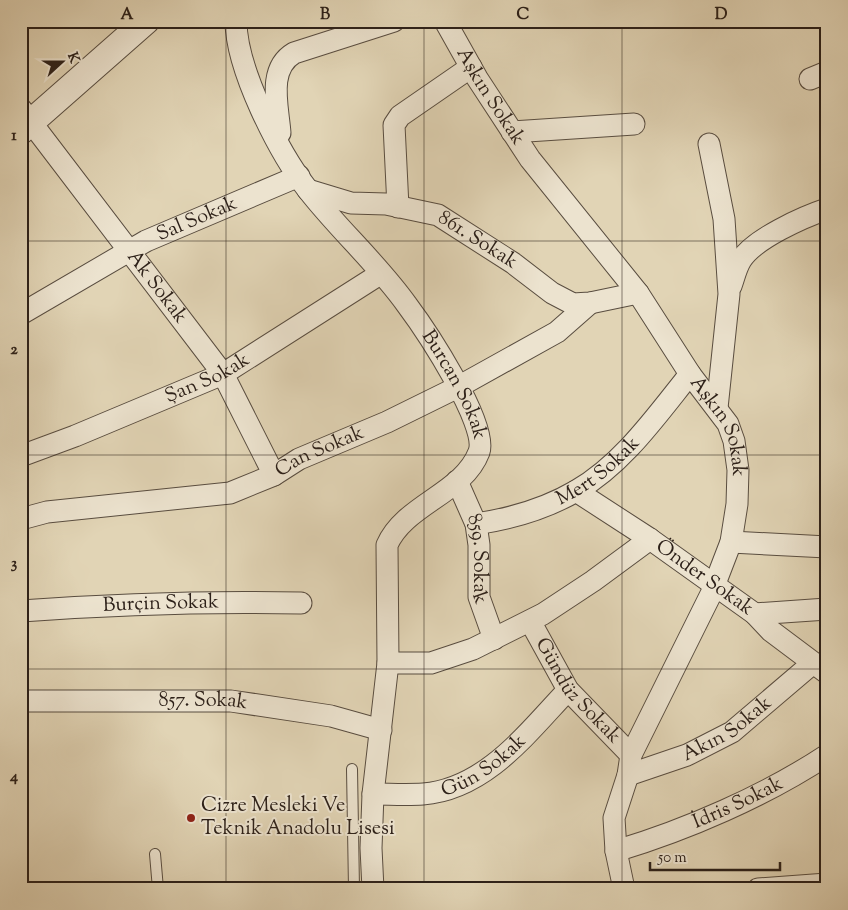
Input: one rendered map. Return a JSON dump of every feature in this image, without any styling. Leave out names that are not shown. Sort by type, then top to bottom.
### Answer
[{"type":"street","points":[[25,120],[146,21]]},
{"type":"street","name":"Burcan Sokak","points":[[236,21],[246,73],[282,151],[303,183],[407,305],[458,387],[473,414],[481,437],[480,451],[457,481],[410,516],[391,537],[388,546],[388,663],[382,730],[373,794],[371,848],[373,889]]},
{"type":"street","points":[[282,151],[277,97],[277,70],[286,58],[294,52],[394,21]]},
{"type":"street","name":"Aşkın Sokak","points":[[445,21],[471,67],[530,159],[638,293],[690,374],[728,424],[734,440],[738,470],[738,504],[731,542],[714,586],[630,765],[614,818],[616,851],[624,889]]},
{"type":"street","points":[[398,207],[394,125],[400,116],[471,67]]},
{"type":"street","name":"Ak Sokak","points":[[25,120],[130,249],[223,374],[274,475]]},
{"type":"street","points":[[512,132],[634,124]]},
{"type":"street","points":[[709,144],[724,219],[729,291],[717,408]]},
{"type":"street","name":"861. Sokak","points":[[303,183],[351,203],[398,207],[438,215],[513,263],[552,293],[573,304],[590,303],[638,293]]},
{"type":"street","name":"Sal Sokak","points":[[21,314],[130,249],[303,183]]},
{"type":"street","points":[[729,291],[741,259],[762,241],[801,218],[827,209]]},
{"type":"street","name":"Şan Sokak","points":[[21,456],[75,436],[223,374],[380,274]]},
{"type":"street","name":"Can Sokak","points":[[21,519],[47,512],[230,493],[274,475],[299,459],[386,422],[458,387],[557,332],[590,303]]},
{"type":"street","name":"Mert Sokak","points":[[476,524],[491,522],[544,506],[576,491],[603,472],[638,437],[690,374]]},
{"type":"street","name":"859. Sokak","points":[[457,481],[476,524],[479,545],[479,597],[494,639]]},
{"type":"street","name":"Önder Sokak","points":[[576,491],[650,539],[755,614],[771,632],[820,668]]},
{"type":"street","points":[[388,663],[431,663],[473,649],[530,620],[593,581],[650,539]]},
{"type":"street","points":[[731,542],[827,547]]},
{"type":"street","name":"Burçin Sokak","points":[[21,611],[98,605],[208,601],[301,603]]},
{"type":"street","points":[[755,614],[827,608]]},
{"type":"street","name":"Gündüz Sokak","points":[[530,620],[568,690],[630,765]]},
{"type":"street","name":"Akın Sokak","points":[[630,765],[687,755],[732,732],[820,668]]},
{"type":"street","name":"Gün Sokak","points":[[373,794],[424,794],[455,787],[488,770],[519,742],[568,690]]},
{"type":"street","name":"857. Sokak","points":[[21,701],[231,701],[332,716],[382,730]]},
{"type":"street","name":"İdris Sokak","points":[[616,851],[644,842],[759,795],[794,777],[827,755]]},
{"type":"street","points":[[758,889],[827,884]]},
{"type":"lane","points":[[352,769],[354,889]]},
{"type":"lane","points":[[154,854],[158,889]]},
{"type":"place","name":"Cizre Mesleki Ve Teknik Anadolu Lisesi","points":[[191,818]]}]
